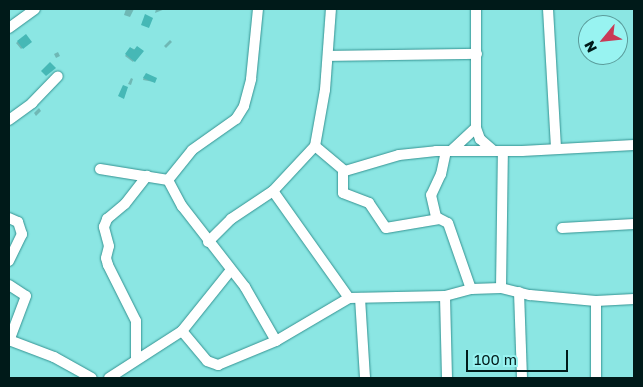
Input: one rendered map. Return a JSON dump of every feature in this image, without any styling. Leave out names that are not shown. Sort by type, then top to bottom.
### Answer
[{"type":"street","points":[[9,28],[35,9]]},
{"type":"street","points":[[168,180],[192,150],[236,119],[244,106],[251,79],[258,9]]},
{"type":"street","points":[[208,242],[218,230],[273,191],[315,146],[320,128],[331,9]]},
{"type":"street","points":[[476,9],[476,128],[480,139],[499,152]]},
{"type":"street","points":[[548,9],[556,148]]},
{"type":"street","points":[[328,56],[477,54]]},
{"type":"street","points":[[9,120],[32,103],[58,76]]},
{"type":"street","points":[[438,219],[431,195],[449,150],[476,128]]},
{"type":"street","points":[[343,170],[399,155],[449,150],[499,152],[634,145]]},
{"type":"street","points":[[315,146],[343,170],[344,193],[369,203],[386,228],[438,219],[448,223],[453,244],[471,289]]},
{"type":"street","points":[[499,152],[501,288]]},
{"type":"street","points":[[100,169],[168,180],[208,242],[260,310],[276,341]]},
{"type":"street","points":[[136,358],[136,322],[108,264],[106,258],[109,246],[104,227],[107,218],[125,204],[147,176]]},
{"type":"street","points":[[273,191],[349,298]]},
{"type":"street","points":[[9,218],[18,222],[22,234],[9,261]]},
{"type":"street","points":[[562,228],[634,224]]},
{"type":"street","points":[[200,230],[218,230]]},
{"type":"street","points":[[109,378],[136,358],[182,331],[231,270]]},
{"type":"street","points":[[9,285],[26,296],[9,341],[54,358],[92,378]]},
{"type":"street","points":[[182,331],[207,361],[218,365],[276,341],[349,298],[445,296],[471,289],[501,288],[519,292],[596,301],[634,299]]},
{"type":"street","points":[[519,292],[522,378]]},
{"type":"street","points":[[445,296],[447,378]]},
{"type":"street","points":[[360,298],[365,378]]},
{"type":"street","points":[[596,301],[596,378]]},
{"type":"building","points":[[145,14],[153,18],[149,28],[141,25]]},
{"type":"building","points":[[26,34],[32,42],[23,49],[17,41]]},
{"type":"building","points":[[137,46],[144,51],[135,62],[125,54],[130,47],[134,50]]},
{"type":"building","points":[[50,62],[56,68],[46,76],[41,71]]},
{"type":"building","points":[[146,73],[157,78],[155,83],[143,78]]},
{"type":"building","points":[[123,85],[128,87],[124,99],[118,96]]}]
